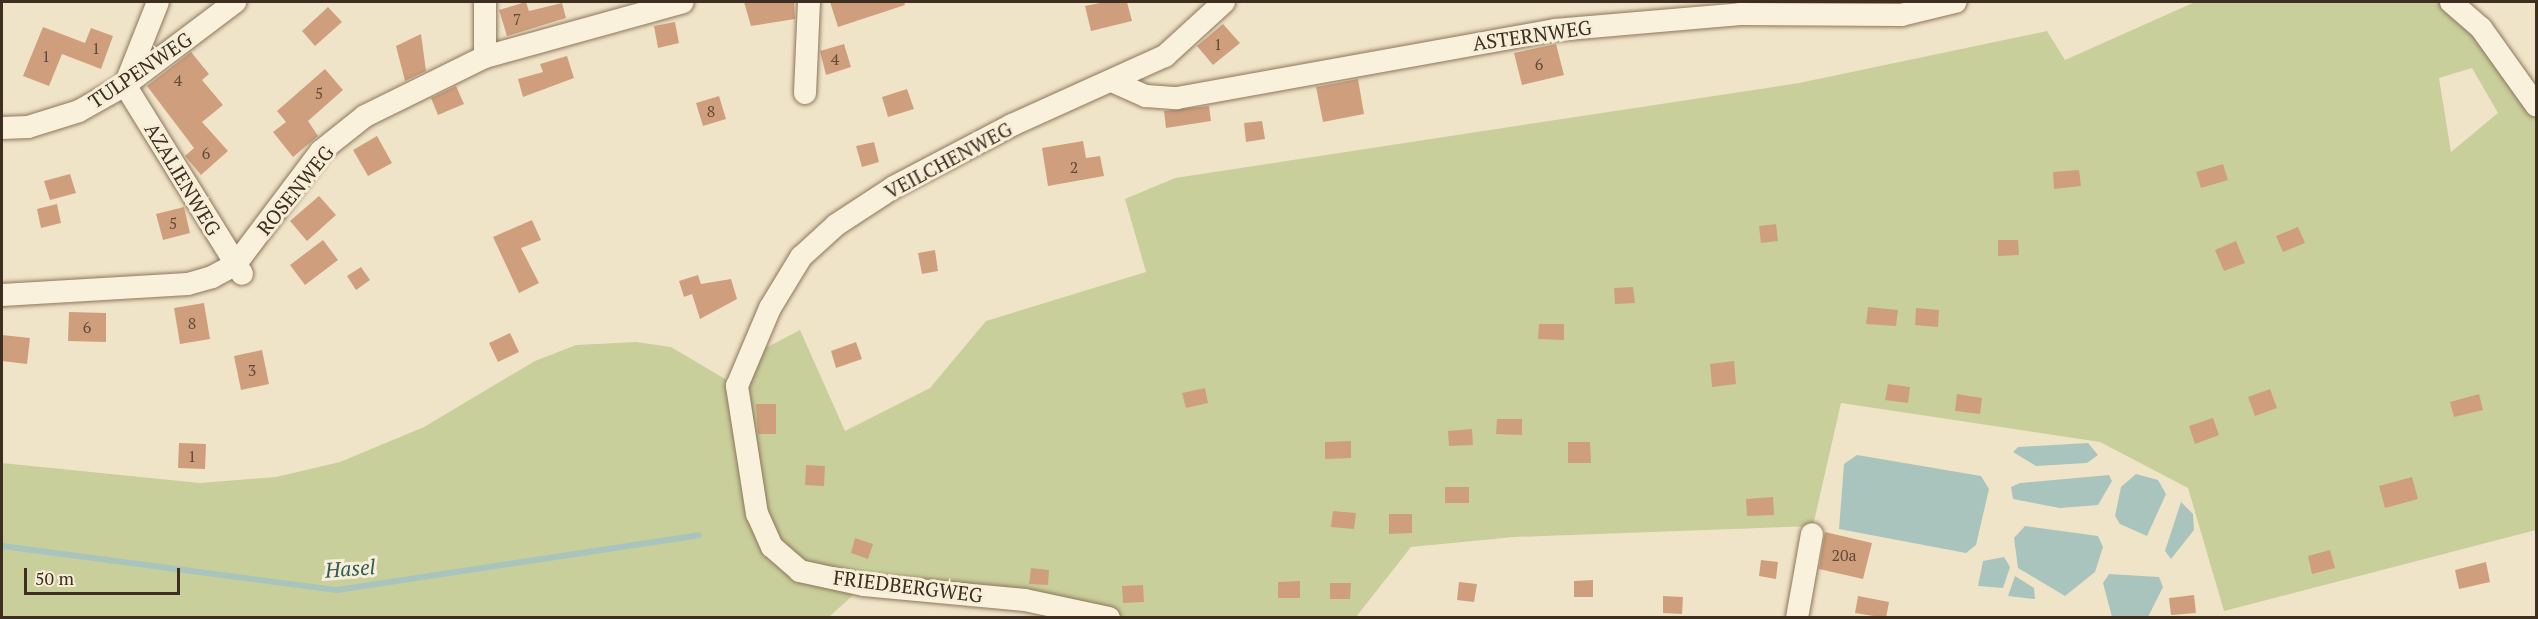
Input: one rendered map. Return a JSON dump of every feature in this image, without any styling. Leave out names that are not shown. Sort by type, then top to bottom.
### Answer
[{"type":"street","points":[[125,85],[158,2]]},
{"type":"street","name":"TULPENWEG","points":[[2,128],[28,127],[79,111],[125,85],[235,2]]},
{"type":"street","points":[[485,2],[485,57]]},
{"type":"street","name":"ROSENWEG","points":[[239,269],[321,151],[365,116],[485,57],[683,2]]},
{"type":"street","points":[[805,93],[809,2]]},
{"type":"street","name":"VEILCHENWEG","points":[[737,386],[770,308],[801,257],[836,225],[894,187],[1012,125],[1114,82],[1164,56],[1224,2]]},
{"type":"street","name":"ASTERNWEG","points":[[1114,82],[1146,96],[1178,98],[1555,30],[1740,14],[1901,15],[1955,2]]},
{"type":"street","points":[[2451,2],[2481,28],[2536,105]]},
{"type":"street","name":"AZALIENWEG","points":[[125,85],[239,269]]},
{"type":"street","points":[[2,295],[188,284],[239,269]]},
{"type":"street","name":"FRIEDBERGWEG","points":[[737,386],[757,514],[772,547],[800,571],[864,585],[1025,600],[1109,618]]},
{"type":"street","points":[[1797,618],[1812,534]]},
{"type":"green space","points":[[2195,2],[2451,2],[2536,105],[2536,530],[2224,611],[2188,488],[2100,442],[1841,403],[1813,526],[1514,537],[1411,547],[1356,617],[1109,617],[864,585],[828,618],[2,618],[2,463],[200,483],[276,477],[340,462],[424,427],[535,361],[576,345],[636,342],[671,347],[737,386],[749,357],[800,330],[845,431],[930,388],[986,321],[1146,272],[1125,199],[1175,178],[1799,83],[2047,31],[2065,60]],"holes":[[[2472,68],[2498,113],[2451,152],[2439,78]]]},
{"type":"water","points":[[2088,443],[2098,455],[2087,463],[2036,466],[2013,452],[2018,447]]},
{"type":"water","points":[[1857,455],[1981,476],[1989,489],[1976,545],[1966,553],[1839,529],[1844,464]]},
{"type":"water","points":[[2136,474],[2158,480],[2166,494],[2147,536],[2120,524],[2115,516],[2121,487]]},
{"type":"water","points":[[2109,475],[2112,481],[2098,505],[2060,508],[2013,499],[2011,487],[2020,483]]},
{"type":"water","points":[[2181,502],[2193,514],[2194,530],[2171,559],[2165,551]]},
{"type":"water","points":[[2025,526],[2098,536],[2103,547],[2095,572],[2065,596],[2018,568],[2014,538]]},
{"type":"water","points":[[2004,557],[2010,567],[2003,588],[1978,586],[1983,561]]},
{"type":"water","points":[[2109,574],[2159,577],[2163,587],[2148,617],[2112,617],[2103,583]]},
{"type":"water","points":[[2015,576],[2034,588],[2035,599],[2008,596]]},
{"type":"building","points":[[526,2],[529,11],[562,3],[566,18],[507,36],[499,10]]},
{"type":"building","points":[[744,2],[794,2],[795,19],[751,26]]},
{"type":"building","points":[[830,2],[904,2],[905,5],[838,27]]},
{"type":"building","points":[[1105,2],[1127,2],[1132,21],[1091,31],[1085,6]]},
{"type":"building","points":[[328,7],[342,22],[315,46],[302,31]]},
{"type":"building","points":[[675,22],[679,43],[658,48],[654,26]]},
{"type":"building","points":[[1223,24],[1240,43],[1213,65],[1197,46]]},
{"type":"building","points":[[43,27],[85,43],[91,28],[113,36],[101,69],[62,54],[49,86],[23,76]]},
{"type":"building","points":[[421,34],[426,71],[405,81],[396,46]]},
{"type":"building","points":[[844,44],[851,67],[826,75],[820,51]]},
{"type":"building","points":[[1556,44],[1564,75],[1522,85],[1514,53]]},
{"type":"building","points":[[191,52],[209,74],[202,80],[223,105],[202,122],[228,151],[201,175],[185,156],[194,148],[147,86]]},
{"type":"building","points":[[567,56],[574,78],[523,97],[518,79],[543,72],[540,64]]},
{"type":"building","points":[[325,69],[343,90],[308,121],[318,136],[293,157],[273,132],[286,122],[277,111]]},
{"type":"building","points":[[1358,79],[1364,114],[1323,122],[1316,87]]},
{"type":"building","points":[[456,86],[464,104],[438,115],[431,98]]},
{"type":"building","points":[[907,89],[914,109],[888,117],[882,97]]},
{"type":"building","points":[[719,96],[726,119],[703,126],[696,103]]},
{"type":"building","points":[[1209,106],[1211,121],[1166,128],[1164,111]]},
{"type":"building","points":[[1262,121],[1265,139],[1246,142],[1244,123]]},
{"type":"building","points":[[377,136],[392,163],[368,176],[353,150]]},
{"type":"building","points":[[1083,141],[1086,158],[1100,156],[1104,176],[1048,186],[1042,148]]},
{"type":"building","points":[[874,142],[879,162],[862,167],[856,146]]},
{"type":"building","points":[[2223,164],[2228,180],[2201,188],[2196,172]]},
{"type":"building","points":[[2079,170],[2081,186],[2054,189],[2053,172]]},
{"type":"building","points":[[70,174],[76,193],[50,200],[44,181]]},
{"type":"building","points":[[319,196],[336,215],[307,241],[290,221]]},
{"type":"building","points":[[57,204],[61,223],[41,228],[37,209]]},
{"type":"building","points":[[184,207],[190,233],[163,240],[156,214]]},
{"type":"building","points":[[532,220],[541,240],[521,248],[539,283],[519,293],[493,237]]},
{"type":"building","points":[[1776,224],[1778,241],[1761,243],[1759,226]]},
{"type":"building","points":[[2298,227],[2305,243],[2283,252],[2276,236]]},
{"type":"building","points":[[323,240],[338,260],[305,285],[290,265]]},
{"type":"building","points":[[1998,240],[2018,240],[2019,255],[1998,256]]},
{"type":"building","points":[[2236,241],[2245,263],[2224,271],[2215,250]]},
{"type":"building","points":[[935,250],[938,271],[922,274],[918,253]]},
{"type":"building","points":[[361,267],[370,280],[356,290],[347,276]]},
{"type":"building","points":[[698,275],[701,284],[731,279],[737,299],[700,319],[692,294],[684,297],[679,281]]},
{"type":"building","points":[[1633,287],[1635,303],[1615,304],[1614,288]]},
{"type":"building","points":[[204,303],[210,339],[180,344],[174,308]]},
{"type":"building","points":[[1868,307],[1898,310],[1896,326],[1866,324]]},
{"type":"building","points":[[1916,308],[1939,310],[1938,327],[1915,325]]},
{"type":"building","points":[[69,312],[106,313],[106,342],[68,341]]},
{"type":"building","points":[[1539,324],[1564,324],[1564,340],[1538,339]]},
{"type":"building","points":[[510,333],[519,352],[498,362],[489,343]]},
{"type":"building","points":[[2,335],[30,338],[27,364],[2,361]]},
{"type":"building","points":[[856,342],[862,359],[836,368],[831,351]]},
{"type":"building","points":[[262,350],[269,384],[241,390],[234,356]]},
{"type":"building","points":[[1734,361],[1736,384],[1712,387],[1710,364]]},
{"type":"building","points":[[1888,384],[1910,387],[1908,403],[1885,400]]},
{"type":"building","points":[[1205,388],[1208,403],[1186,408],[1182,393]]},
{"type":"building","points":[[2270,389],[2277,408],[2255,416],[2248,397]]},
{"type":"building","points":[[1957,394],[1982,398],[1980,414],[1955,411]]},
{"type":"building","points":[[2479,394],[2483,410],[2454,417],[2450,402]]},
{"type":"building","points":[[756,404],[776,404],[776,434],[758,434]]},
{"type":"building","points":[[2213,418],[2219,435],[2195,444],[2189,426]]},
{"type":"building","points":[[1497,419],[1522,419],[1522,435],[1496,434]]},
{"type":"building","points":[[1472,429],[1473,445],[1449,446],[1448,431]]},
{"type":"building","points":[[1351,441],[1351,458],[1325,459],[1325,442]]},
{"type":"building","points":[[1568,442],[1590,442],[1591,463],[1568,463]]},
{"type":"building","points":[[179,443],[206,444],[205,469],[178,468]]},
{"type":"building","points":[[806,465],[825,466],[824,486],[805,485]]},
{"type":"building","points":[[2412,477],[2418,499],[2385,508],[2379,486]]},
{"type":"building","points":[[1445,487],[1469,487],[1469,503],[1445,503]]},
{"type":"building","points":[[1773,497],[1774,515],[1747,516],[1746,499]]},
{"type":"building","points":[[1333,511],[1356,513],[1354,529],[1331,527]]},
{"type":"building","points":[[1389,514],[1412,514],[1412,533],[1389,534]]},
{"type":"building","points":[[1825,532],[1872,543],[1863,579],[1819,569]]},
{"type":"building","points":[[855,538],[873,544],[868,559],[851,553]]},
{"type":"building","points":[[2330,550],[2335,568],[2312,574],[2308,556]]},
{"type":"building","points":[[1761,560],[1778,562],[1776,579],[1759,576]]},
{"type":"building","points":[[2486,562],[2490,582],[2459,589],[2455,570]]},
{"type":"building","points":[[1031,568],[1049,570],[1048,585],[1029,584]]},
{"type":"building","points":[[1593,580],[1593,597],[1574,597],[1574,581]]},
{"type":"building","points":[[1300,581],[1300,598],[1278,598],[1278,582]]},
{"type":"building","points":[[1459,582],[1477,584],[1474,602],[1457,600]]},
{"type":"building","points":[[1330,583],[1351,583],[1350,599],[1330,599]]},
{"type":"building","points":[[1143,585],[1144,602],[1123,603],[1122,586]]},
{"type":"building","points":[[2194,595],[2196,613],[2171,615],[2169,598]]},
{"type":"building","points":[[1663,596],[1683,597],[1682,614],[1663,613]]},
{"type":"building","points":[[1858,596],[1889,602],[1886,618],[1855,613]]},
{"type":"waterway","name":"Hasel","points":[[2,546],[337,590],[699,535]]}]
